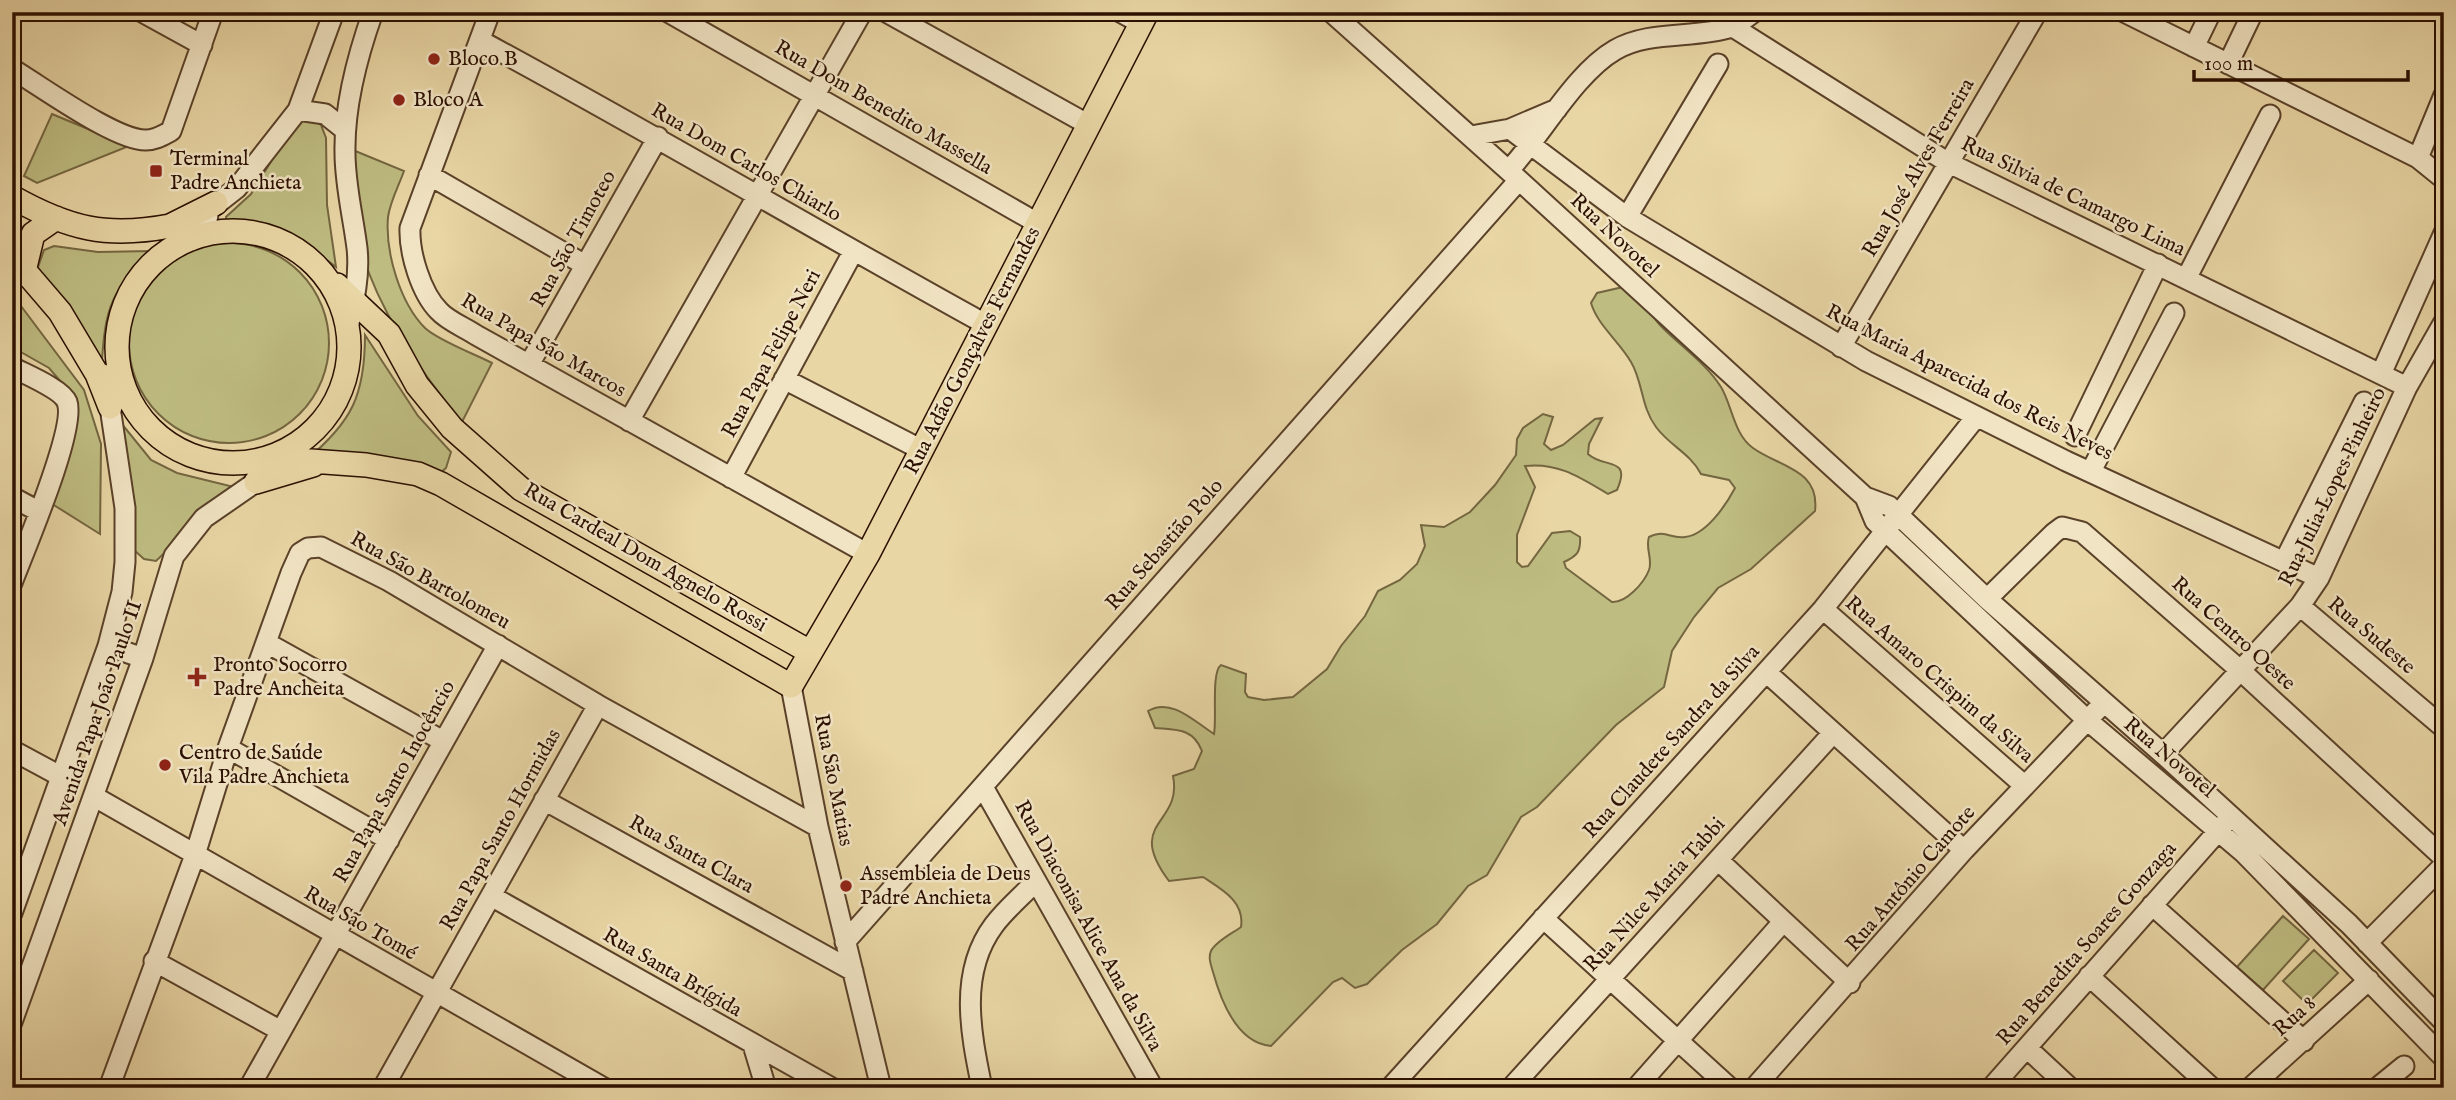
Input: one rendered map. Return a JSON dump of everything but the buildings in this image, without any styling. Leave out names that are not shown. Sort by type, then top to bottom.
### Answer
[{"type":"main road","name":"Rua Adão Gonçalves Fernandes","points":[[791,686],[869,554],[1144,18]]},
{"type":"main road","points":[[12,197],[56,218],[109,232],[134,233],[170,226],[216,203]]},
{"type":"main road","points":[[56,218],[33,234],[18,261],[60,312],[112,386],[141,420],[169,445],[204,460],[241,464],[280,454],[308,437],[329,415],[338,397],[350,358],[348,327],[343,306],[320,269],[299,251],[275,239],[240,231],[197,237],[167,251],[147,268],[131,290],[121,314],[112,386]]},
{"type":"main road","points":[[170,226],[197,237]]},
{"type":"main road","name":"Rua Cardeal Dom Agnelo Rossi","points":[[320,269],[389,334],[417,385],[458,435],[521,489],[810,652]]},
{"type":"main road","name":"Rua Cardeal Dom Agnelo Rossi","points":[[280,454],[296,460],[393,469],[441,484],[791,686]]},
{"type":"main road","points":[[256,482],[327,462]]},
{"type":"main road","points":[[611,582],[631,552]]},
{"type":"street","points":[[142,12],[202,45]]},
{"type":"street","points":[[12,69],[115,132],[143,141],[156,139],[171,131],[213,12]]},
{"type":"street","points":[[197,237],[205,217],[216,203],[237,188],[298,110],[334,12]]},
{"type":"street","points":[[348,327],[354,300],[357,250],[348,193],[345,130],[352,83],[373,12]]},
{"type":"street","name":"Rua Papa São Marcos","points":[[490,12],[429,175],[410,238],[430,301],[441,314],[869,554]]},
{"type":"street","name":"Rua Dom Benedito Massella","points":[[668,12],[1039,224]]},
{"type":"street","points":[[629,421],[862,12]]},
{"type":"street","points":[[886,12],[1089,125]]},
{"type":"street","points":[[1121,12],[1144,18]]},
{"type":"street","name":"Rua Novotel","points":[[1331,12],[1471,136],[1865,496],[1889,506],[1987,599],[2163,754],[2444,1058]]},
{"type":"street","points":[[1514,175],[1558,108],[1616,49],[1639,41],[1733,26],[1754,12]]},
{"type":"street","name":"Rua José Alves Ferreira","points":[[1841,346],[2037,12]]},
{"type":"street","points":[[2124,12],[2418,158],[2444,179]]},
{"type":"street","points":[[2194,47],[2211,12]]},
{"type":"street","points":[[2228,64],[2253,12]]},
{"type":"street","name":"Rua Silvia de Camargo Lima","points":[[1733,26],[1947,162],[2187,277],[2407,387]]},
{"type":"street","name":"Rua Dom Carlos Chiarlo","points":[[481,41],[658,137],[853,252],[987,326]]},
{"type":"street","points":[[1627,217],[1718,64]]},
{"type":"street","points":[[2418,158],[2444,95]]},
{"type":"street","points":[[1471,136],[1510,130],[1558,108]]},
{"type":"street","points":[[298,110],[325,114],[345,130]]},
{"type":"street","points":[[2187,277],[2270,115]]},
{"type":"street","name":"Rua Maria Aparecida dos Reis Neves","points":[[1510,130],[1627,217],[1841,346],[1976,417],[2319,578]]},
{"type":"street","name":"Rua São Timoteo","points":[[530,363],[658,137]]},
{"type":"street","points":[[429,175],[585,265]]},
{"type":"street","name":"Rua Sebastião Polo","points":[[845,942],[983,787],[1514,175]]},
{"type":"street","points":[[2381,374],[2444,233]]},
{"type":"street","name":"Rua Papa Felipe Neri","points":[[731,478],[853,252]]},
{"type":"street","points":[[2075,436],[2158,264]]},
{"type":"street","points":[[2091,471],[2174,313]]},
{"type":"street","name":"Rua Julia Lopes Pinheiro","points":[[2163,754],[2300,606],[2319,578],[2407,387],[2444,322]]},
{"type":"street","points":[[12,367],[61,394],[68,403],[69,417],[61,450],[12,583]]},
{"type":"street","points":[[784,379],[922,450]]},
{"type":"street","name":"Avenida Papa João Paulo II","points":[[12,914],[108,646],[122,592],[125,540],[122,473],[112,386]]},
{"type":"street","name":"Rua Julia Lopes Pinheiro","points":[[2284,562],[2364,402]]},
{"type":"street","name":"Rua Claudete Sandra da Silva","points":[[1390,1088],[1823,609],[1976,417]]},
{"type":"street","name":"Avenida Papa João Paulo II","points":[[14,1009],[20,974],[95,797],[143,659],[167,572],[182,543],[218,506],[256,482],[280,454]]},
{"type":"street","name":"Rua Novotel","points":[[1865,496],[1875,521],[2088,720],[2225,823],[2367,943],[2444,1021]]},
{"type":"street","points":[[12,497],[38,511]]},
{"type":"street","name":"Rua Centro Oeste","points":[[1987,599],[2062,527],[2072,527],[2082,532],[2241,671],[2444,858]]},
{"type":"street","name":"Rua São Bartolomeu","points":[[109,1088],[195,855],[228,747],[300,553],[308,548],[321,547],[389,581],[598,705],[818,827]]},
{"type":"street","name":"Rua Sudeste","points":[[2300,606],[2444,728]]},
{"type":"street","name":"Rua Amaro Crispim da Silva","points":[[1823,609],[2025,786]]},
{"type":"street","points":[[267,643],[443,741]]},
{"type":"street","name":"Rua Papa Santo Inocêncio","points":[[249,1088],[498,645]]},
{"type":"street","points":[[108,646],[143,659]]},
{"type":"street","points":[[1766,672],[1964,850]]},
{"type":"street","name":"Rua São Matias","points":[[791,686],[818,827],[881,1088]]},
{"type":"street","name":"Rua Antônio Camote","points":[[1754,1088],[1850,983],[1964,850],[2104,702]]},
{"type":"street","name":"Rua Papa Santo Hormidas","points":[[383,1088],[434,992],[598,705]]},
{"type":"street","name":"Rua Nilce Maria Tabbi","points":[[1511,1088],[1833,733]]},
{"type":"street","points":[[228,747],[389,839]]},
{"type":"street","points":[[12,750],[60,776]]},
{"type":"street","name":"Rua Diaconisa Alice Ana da Silva","points":[[983,787],[1153,1088]]},
{"type":"street","name":"Rua São Tomé","points":[[95,797],[604,1088]]},
{"type":"street","name":"Rua Santa Clara","points":[[544,800],[853,971]]},
{"type":"street","name":"Rua São Bartolomeu","points":[[775,803],[814,803]]},
{"type":"street","name":"Rua Benedita Soares Gonzaga","points":[[1991,1088],[2225,823]]},
{"type":"street","points":[[1718,860],[1782,923],[1850,983]]},
{"type":"street","points":[[2408,985],[2370,979],[2367,943],[2444,864]]},
{"type":"street","points":[[982,1088],[970,1014],[972,979],[979,953],[994,925],[1035,882]]},
{"type":"street","name":"Rua Santa Brígida","points":[[491,896],[832,1088]]},
{"type":"street","points":[[2152,905],[2304,1041]]},
{"type":"street","points":[[1543,918],[1730,1088]]},
{"type":"street","points":[[1636,1088],[1782,923]]},
{"type":"street","points":[[817,950],[845,942]]},
{"type":"street","points":[[154,961],[281,1031]]},
{"type":"street","points":[[2090,976],[2212,1088]]},
{"type":"street","name":"Rua 8","points":[[2250,1088],[2370,979]]},
{"type":"street","points":[[753,1045],[766,1088]]},
{"type":"street","points":[[2027,1048],[2070,1088]]},
{"type":"street","points":[[771,1088],[792,1065]]},
{"type":"street","points":[[2376,1088],[2403,1066]]},
{"type":"shaded area","points":[[52,114],[129,146],[37,183],[24,176]]},
{"type":"shaded area","points":[[299,116],[310,117],[321,125],[326,138],[327,205],[336,267],[310,249],[285,237],[259,230],[227,227],[226,217],[251,194]]},
{"type":"shaded area","points":[[348,148],[404,171],[388,217],[389,246],[396,276],[416,317],[439,338],[492,363],[462,422],[414,358],[385,310],[374,285],[355,224]]},
{"type":"shaded area","points":[[229,243],[267,250],[300,272],[322,305],[329,343],[322,381],[300,414],[267,436],[229,443],[191,436],[158,414],[136,381],[129,343],[136,305],[158,272],[191,250]]},
{"type":"shaded area","points":[[54,246],[98,252],[150,251],[124,281],[110,307],[104,336],[101,375],[37,270],[44,250]]},
{"type":"shaded area","points":[[1629,281],[1660,325],[1715,378],[1725,394],[1737,428],[1747,442],[1763,454],[1796,471],[1811,486],[1815,497],[1815,511],[1751,569],[1718,588],[1694,617],[1672,651],[1664,687],[1616,725],[1537,807],[1521,817],[1487,875],[1468,886],[1437,924],[1402,950],[1367,984],[1355,988],[1342,978],[1333,982],[1271,1046],[1259,1043],[1240,1029],[1232,1019],[1210,962],[1213,947],[1241,927],[1239,910],[1224,891],[1203,877],[1169,881],[1157,861],[1152,846],[1153,834],[1170,805],[1174,792],[1173,776],[1194,769],[1202,751],[1189,734],[1155,728],[1148,711],[1157,707],[1174,709],[1214,734],[1216,676],[1221,665],[1246,674],[1245,692],[1248,697],[1264,700],[1293,697],[1327,669],[1365,616],[1378,591],[1400,580],[1417,564],[1425,546],[1421,525],[1444,527],[1470,512],[1495,485],[1516,455],[1517,439],[1523,428],[1543,414],[1553,417],[1544,444],[1551,450],[1563,445],[1595,419],[1602,418],[1589,444],[1588,454],[1619,468],[1621,479],[1617,490],[1608,494],[1559,469],[1525,466],[1535,487],[1517,535],[1517,562],[1522,567],[1528,566],[1552,533],[1570,531],[1580,537],[1580,546],[1575,555],[1564,562],[1566,568],[1612,602],[1617,601],[1634,591],[1649,570],[1649,537],[1664,534],[1685,537],[1708,525],[1735,488],[1729,480],[1701,474],[1691,460],[1656,427],[1647,411],[1631,362],[1604,326],[1591,303],[1597,293],[1623,287]]},
{"type":"shaded area","points":[[12,294],[84,390],[101,444],[100,534],[49,502],[75,398],[49,368],[12,347]]},
{"type":"shaded area","points":[[365,335],[418,416],[451,452],[446,468],[435,478],[306,460],[335,433],[353,406],[362,374]]},
{"type":"shaded area","points":[[117,418],[151,460],[177,473],[234,487],[156,561],[144,559],[134,550]]},
{"type":"shaded area","points":[[2283,916],[2309,939],[2263,990],[2237,967]]},
{"type":"shaded area","points":[[2314,950],[2338,973],[2307,1004],[2283,981]]},
{"type":"place","name":"Bloco B","points":[[434,59]]},
{"type":"place","name":"Bloco A","points":[[399,100]]},
{"type":"place","name":"Terminal Padre Anchieta","points":[[156,171]]},
{"type":"place","name":"Pronto Socorro Padre Ancheita","points":[[197,677]]},
{"type":"place","name":"Centro de Saúde Vila Padre Anchieta","points":[[165,765]]},
{"type":"place","name":"Assembleia de Deus Padre Anchieta","points":[[846,886]]}]
